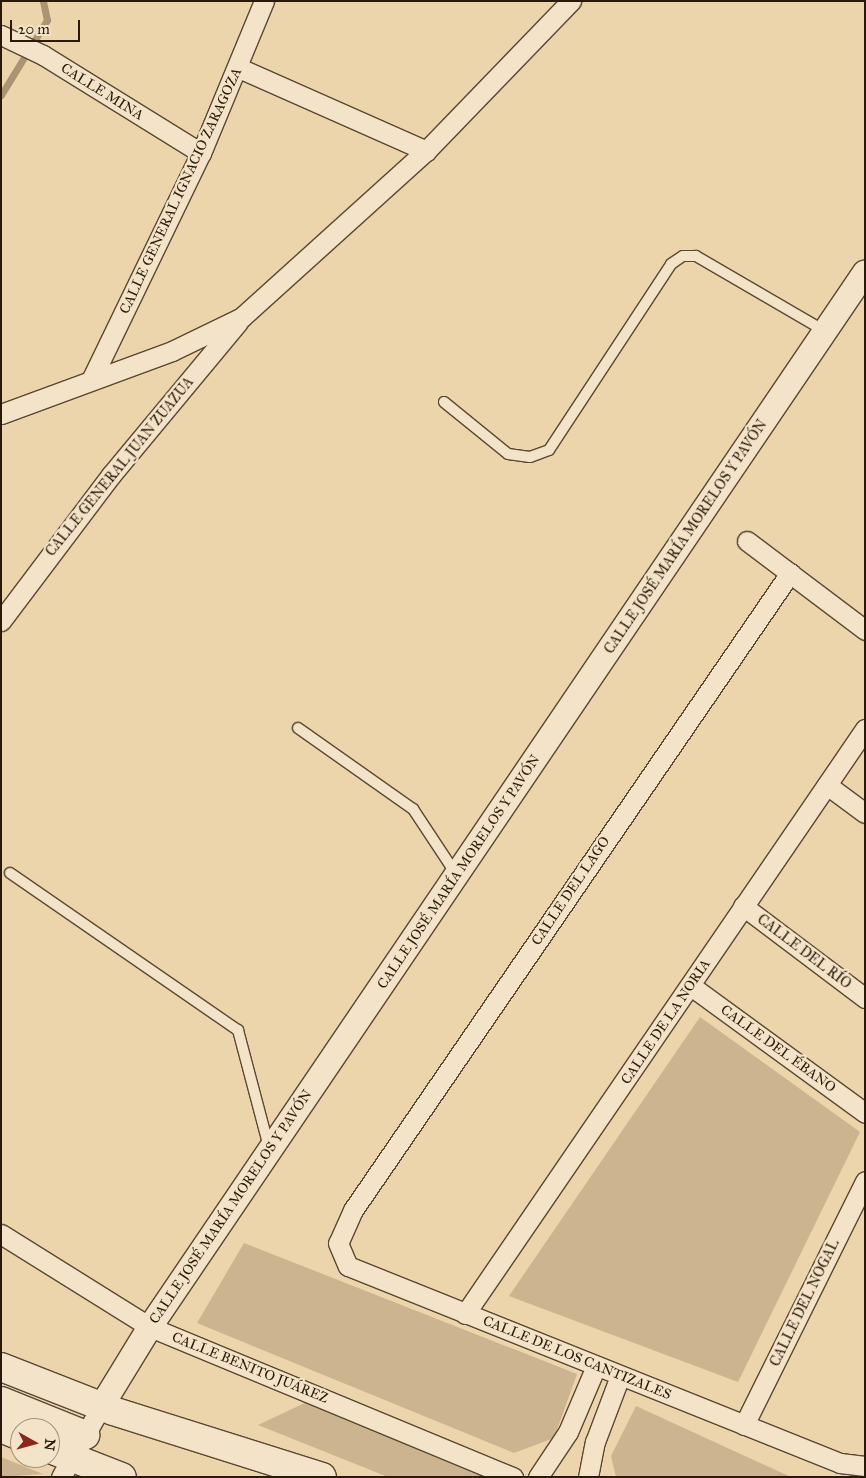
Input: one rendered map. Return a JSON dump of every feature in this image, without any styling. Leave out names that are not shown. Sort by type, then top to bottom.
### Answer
[{"type":"main road","points":[[1,1367],[101,1407],[322,1477]]},
{"type":"main road","points":[[1,1401],[67,1455],[122,1477]]},
{"type":"street","name":"CALLE GENERAL IGNACIO ZARAGOZA","points":[[92,378],[201,153],[239,68],[264,1]]},
{"type":"street","points":[[1,414],[92,378],[172,351],[242,317],[426,151],[571,1]]},
{"type":"street","name":"CALLE MINA","points":[[1,35],[20,42],[43,55],[201,153]]},
{"type":"street","points":[[239,68],[426,151]]},
{"type":"street","name":"CALLE JOSÉ MARÍA MORELOS Y PAVÓN","points":[[67,1455],[101,1407],[150,1327],[865,272]]},
{"type":"street","name":"CALLE GENERAL JUAN ZUAZUA","points":[[1,621],[111,476],[242,317]]},
{"type":"street","points":[[747,541],[865,630]]},
{"type":"street","name":"CALLE DEL LAGO","points":[[352,1210],[790,573]]},
{"type":"street","name":"CALLE DE LA NORIA","points":[[465,1314],[865,729]]},
{"type":"street","points":[[826,784],[865,813]]},
{"type":"street","name":"CALLE DEL RÍO","points":[[743,906],[865,998]]},
{"type":"street","name":"CALLE DEL ÉBANO","points":[[691,986],[865,1113]]},
{"type":"street","name":"CALLE DEL NOGAL","points":[[744,1425],[865,1181]]},
{"type":"street","name":"CALLE DE LOS CANTIZALES","points":[[352,1210],[338,1243],[348,1266],[744,1425],[840,1462],[865,1466]]},
{"type":"street","name":"CALLE BENITO JUÁREZ","points":[[1,1234],[150,1327],[513,1477]]},
{"type":"street","points":[[538,1477],[568,1432],[596,1366]]},
{"type":"street","points":[[588,1477],[595,1442],[620,1376]]},
{"type":"lane","points":[[444,402],[508,454],[530,457],[549,450],[671,264],[683,256],[696,256],[826,332]]},
{"type":"lane","points":[[298,728],[413,809],[456,875]]},
{"type":"lane","points":[[10,873],[238,1030],[270,1150]]},
{"type":"shaded area","points":[[700,1017],[860,1132],[738,1382],[509,1296]]},
{"type":"shaded area","points":[[244,1243],[577,1374],[554,1438],[514,1453],[197,1323]]},
{"type":"shaded area","points":[[313,1399],[495,1477],[388,1477],[258,1425]]},
{"type":"shaded area","points":[[636,1406],[791,1477],[616,1477],[611,1456]]},
{"type":"shaded area","points":[[1,1457],[10,1461],[10,1468],[28,1468],[43,1474],[1,1477]]},
{"type":"waterway","points":[[1,95],[47,20],[43,1]]}]
